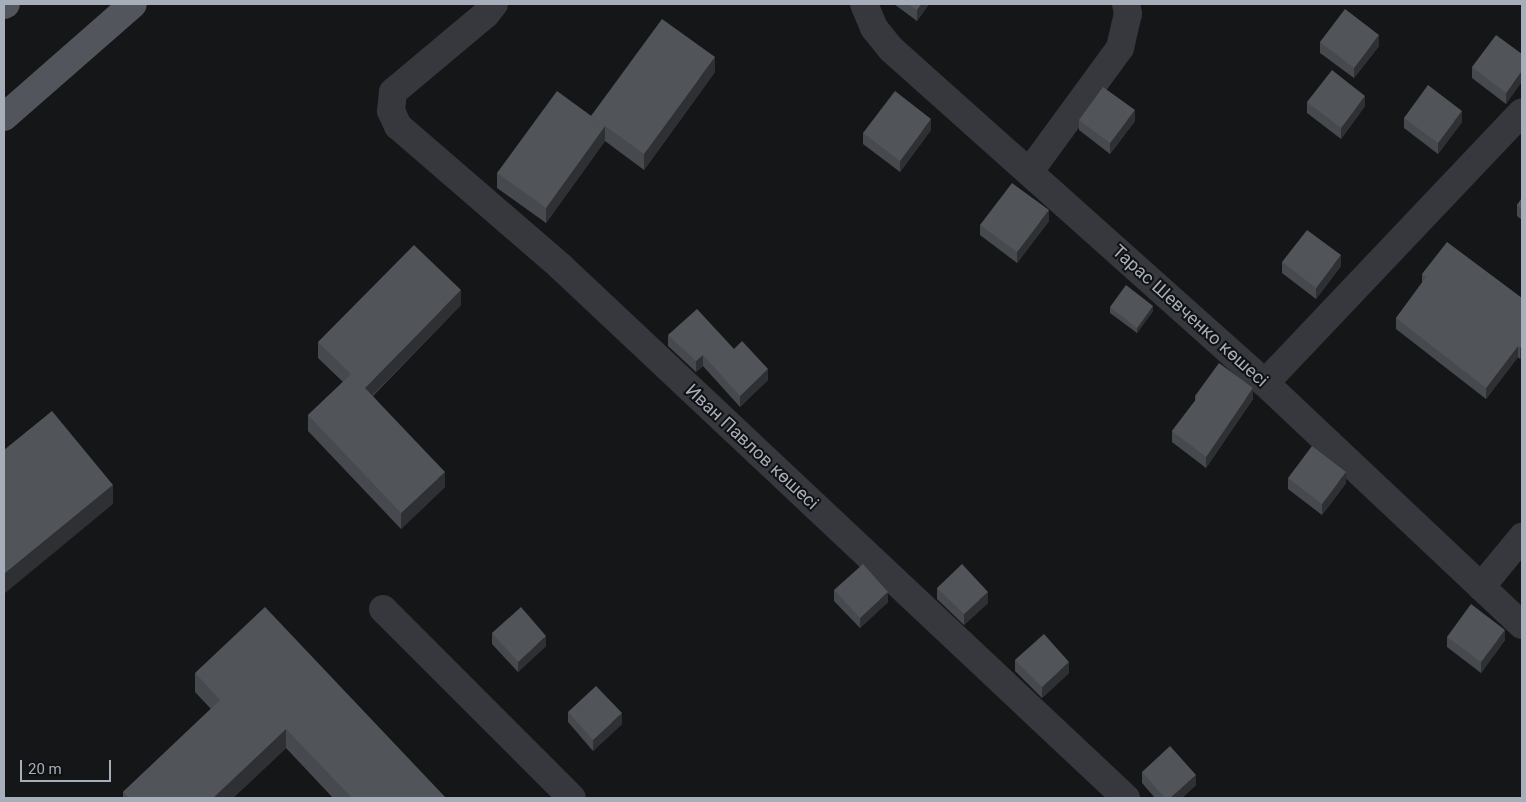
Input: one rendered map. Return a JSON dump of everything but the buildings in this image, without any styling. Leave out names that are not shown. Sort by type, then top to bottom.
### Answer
[{"type":"main road","points":[[4,117],[133,4]]},
{"type":"street","name":"Иван Павлов көшесі","points":[[494,4],[486,14],[393,92],[392,111],[398,126],[560,266],[1126,798]]},
{"type":"street","name":"Тарас Шевченко көшесі","points":[[864,4],[874,28],[891,49],[1030,171],[1265,383],[1522,626]]},
{"type":"street","points":[[1030,171],[1120,48],[1128,14],[1126,4]]},
{"type":"street","points":[[1265,383],[1522,112]]},
{"type":"street","points":[[1481,587],[1522,537]]},
{"type":"street","points":[[383,609],[572,798]]}]
